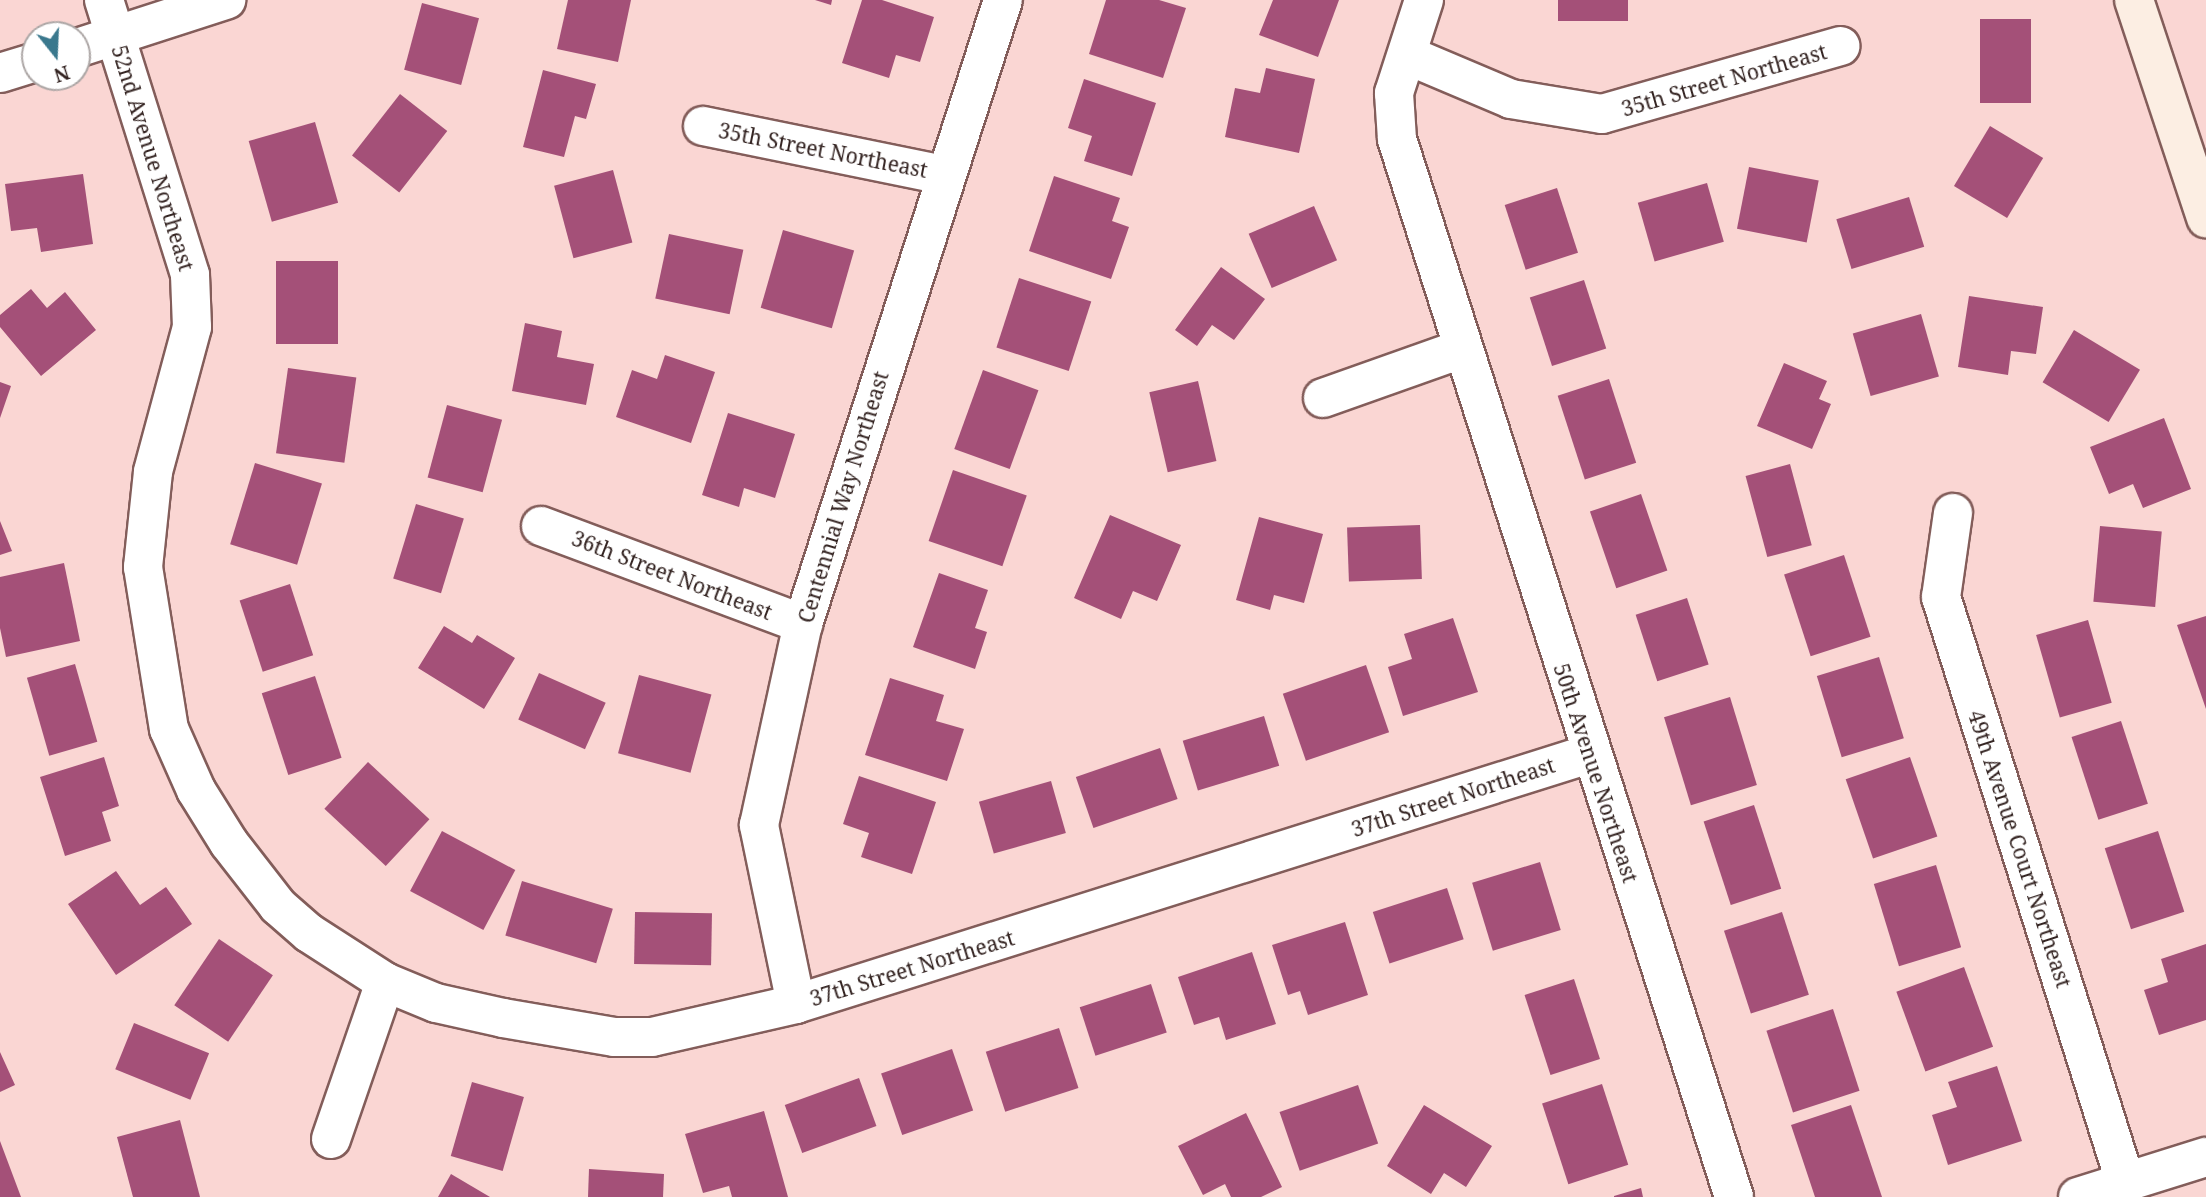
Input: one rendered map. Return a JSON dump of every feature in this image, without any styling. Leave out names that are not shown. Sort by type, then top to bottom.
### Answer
[{"type":"main road","points":[[2134,0],[2206,218]]},
{"type":"street","name":"52nd Avenue Northeast","points":[[104,0],[190,275],[192,327],[153,472],[143,567],[169,729],[196,790],[222,833],[278,906],[309,933],[386,982]]},
{"type":"street","name":"52nd Avenue Northeast","points":[[91,44],[226,0]]},
{"type":"street","name":"Centennial Way Northeast","points":[[796,1004],[759,825],[803,624],[944,175],[1003,0]]},
{"type":"street","name":"50th Avenue Northeast","points":[[1424,0],[1394,93],[1397,139],[1589,754],[1734,1197]]},
{"type":"street","name":"35th Street Northeast","points":[[1407,55],[1511,99],[1602,114],[1841,46]]},
{"type":"street","points":[[0,73],[21,66]]},
{"type":"street","name":"35th Street Northeast","points":[[703,126],[944,175]]},
{"type":"street","points":[[1323,398],[1461,349]]},
{"type":"street","name":"49th Avenue Court Northeast","points":[[1953,513],[1941,597],[2125,1181]]},
{"type":"street","name":"36th Street Northeast","points":[[541,526],[803,624]]},
{"type":"street","name":"37th Street Northeast","points":[[386,982],[436,1003],[614,1037],[652,1037],[796,1004],[1589,754]]},
{"type":"street","points":[[331,1139],[386,982]]},
{"type":"street","points":[[2078,1197],[2206,1157]]},
{"type":"building","points":[[568,0],[631,0],[618,62],[557,49]]},
{"type":"building","points":[[815,0],[832,0],[831,5]]},
{"type":"building","points":[[862,0],[882,0],[934,17],[920,62],[896,55],[889,78],[842,63]]},
{"type":"building","points":[[1106,0],[1159,0],[1186,8],[1163,78],[1089,54]]},
{"type":"building","points":[[1273,0],[1339,0],[1318,57],[1259,35]]},
{"type":"building","points":[[1558,0],[1628,0],[1628,21],[1558,21]]},
{"type":"building","points":[[422,3],[479,18],[461,85],[404,70]]},
{"type":"building","points":[[1980,19],[2031,19],[2031,103],[1980,103]]},
{"type":"building","points":[[1266,68],[1315,79],[1299,153],[1225,137],[1235,88],[1260,93]]},
{"type":"building","points":[[543,70],[596,84],[586,119],[575,116],[564,157],[523,147]]},
{"type":"building","points":[[1084,79],[1156,103],[1132,176],[1084,161],[1092,136],[1068,128]]},
{"type":"building","points":[[400,94],[447,131],[399,192],[352,155]]},
{"type":"building","points":[[315,122],[338,203],[272,222],[249,141]]},
{"type":"building","points":[[1990,126],[2043,158],[2007,218],[1954,186]]},
{"type":"building","points":[[1749,167],[1819,181],[1807,242],[1737,229]]},
{"type":"building","points":[[613,170],[632,242],[573,258],[554,186]]},
{"type":"building","points":[[83,174],[93,244],[41,252],[37,228],[11,231],[5,184]]},
{"type":"building","points":[[1054,176],[1120,198],[1112,221],[1129,227],[1111,279],[1029,251]]},
{"type":"building","points":[[1707,183],[1724,242],[1655,261],[1638,203]]},
{"type":"building","points":[[1557,188],[1578,253],[1526,270],[1505,205]]},
{"type":"building","points":[[1909,197],[1924,247],[1852,269],[1836,219]]},
{"type":"building","points":[[1314,206],[1337,260],[1272,288],[1249,234]]},
{"type":"building","points":[[783,230],[854,250],[832,328],[761,308]]},
{"type":"building","points":[[669,234],[743,250],[730,314],[655,299]]},
{"type":"building","points":[[276,261],[338,261],[338,344],[276,344]]},
{"type":"building","points":[[1221,267],[1265,299],[1234,340],[1212,325],[1197,346],[1175,330]]},
{"type":"building","points":[[1019,278],[1091,301],[1069,371],[996,347]]},
{"type":"building","points":[[1584,280],[1606,348],[1552,366],[1530,298]]},
{"type":"building","points":[[31,289],[47,308],[65,292],[96,330],[41,376],[0,327],[0,315]]},
{"type":"building","points":[[1969,296],[2043,307],[2036,354],[2011,351],[2008,375],[1958,367]]},
{"type":"building","points":[[1921,314],[1939,376],[1871,396],[1853,334]]},
{"type":"building","points":[[525,323],[562,331],[557,357],[594,364],[586,405],[512,391]]},
{"type":"building","points":[[2074,330],[2140,370],[2109,422],[2043,382]]},
{"type":"building","points":[[665,355],[715,372],[691,443],[616,417],[632,370],[657,379]]},
{"type":"building","points":[[1784,363],[1827,381],[1819,399],[1831,404],[1812,449],[1757,426]]},
{"type":"building","points":[[288,368],[356,378],[344,463],[276,453]]},
{"type":"building","points":[[983,370],[1038,390],[1010,469],[954,449]]},
{"type":"building","points":[[1609,379],[1636,463],[1585,479],[1558,396]]},
{"type":"building","points":[[1198,381],[1216,461],[1168,472],[1149,392]]},
{"type":"building","points":[[0,382],[11,386],[0,418]]},
{"type":"building","points":[[447,405],[502,420],[483,492],[428,477]]},
{"type":"building","points":[[728,413],[795,434],[775,498],[744,488],[739,507],[702,495]]},
{"type":"building","points":[[2164,418],[2191,489],[2143,508],[2133,484],[2109,494],[2090,447]]},
{"type":"building","points":[[255,463],[322,483],[297,565],[230,544]]},
{"type":"building","points":[[1790,464],[1812,545],[1767,557],[1746,476]]},
{"type":"building","points":[[953,470],[1027,495],[1002,566],[929,541]]},
{"type":"building","points":[[1641,494],[1667,571],[1616,588],[1590,512]]},
{"type":"building","points":[[416,504],[464,519],[441,593],[393,579]]},
{"type":"building","points":[[1110,515],[1181,545],[1157,601],[1133,591],[1121,619],[1074,598]]},
{"type":"building","points":[[1259,517],[1323,534],[1304,603],[1274,595],[1270,610],[1236,600]]},
{"type":"building","points":[[0,521],[12,551],[0,555]]},
{"type":"building","points":[[1420,525],[1422,579],[1349,582],[1347,528]]},
{"type":"building","points":[[2100,526],[2162,531],[2155,607],[2093,602]]},
{"type":"building","points":[[1844,555],[1871,637],[1811,656],[1784,574]]},
{"type":"building","points":[[64,563],[80,641],[6,657],[0,628],[0,577]]},
{"type":"building","points":[[939,573],[988,590],[975,628],[987,632],[975,669],[913,647]]},
{"type":"building","points":[[290,584],[313,655],[263,672],[240,600]]},
{"type":"building","points":[[1687,598],[1709,665],[1657,681],[1636,615]]},
{"type":"building","points":[[2206,616],[2206,709],[2177,625]]},
{"type":"building","points":[[1453,618],[1478,692],[1403,716],[1388,667],[1412,659],[1404,634]]},
{"type":"building","points":[[2088,620],[2112,703],[2060,718],[2036,635]]},
{"type":"building","points":[[444,626],[472,643],[477,635],[515,658],[484,709],[418,668]]},
{"type":"building","points":[[1879,657],[1904,738],[1842,757],[1817,676]]},
{"type":"building","points":[[75,664],[97,742],[49,756],[27,678]]},
{"type":"building","points":[[1366,665],[1389,732],[1306,761],[1283,694]]},
{"type":"building","points":[[539,673],[606,703],[585,749],[518,720]]},
{"type":"building","points":[[639,675],[711,694],[690,773],[618,753]]},
{"type":"building","points":[[315,676],[342,758],[288,775],[262,693]]},
{"type":"building","points":[[890,678],[944,695],[936,721],[964,729],[947,781],[865,755]]},
{"type":"building","points":[[1730,697],[1757,785],[1691,805],[1664,717]]},
{"type":"building","points":[[1264,716],[1279,766],[1198,791],[1183,741]]},
{"type":"building","points":[[2121,721],[2148,804],[2098,820],[2072,737]]},
{"type":"building","points":[[1160,748],[1178,799],[1093,828],[1076,777]]},
{"type":"building","points":[[104,757],[119,806],[102,812],[111,841],[65,856],[40,777]]},
{"type":"building","points":[[1910,757],[1937,836],[1873,859],[1846,779]]},
{"type":"building","points":[[368,762],[429,819],[386,866],[324,809]]},
{"type":"building","points":[[859,776],[936,802],[912,874],[861,857],[869,833],[843,824]]},
{"type":"building","points":[[1051,781],[1066,833],[994,854],[979,802]]},
{"type":"building","points":[[1754,805],[1781,889],[1731,905],[1704,821]]},
{"type":"building","points":[[442,831],[515,870],[483,930],[410,891]]},
{"type":"building","points":[[2158,831],[2184,912],[2131,929],[2105,848]]},
{"type":"building","points":[[1540,862],[1561,930],[1493,951],[1472,883]]},
{"type":"building","points":[[1936,865],[1961,947],[1899,966],[1874,884]]},
{"type":"building","points":[[116,871],[140,905],[166,887],[192,924],[116,975],[68,904]]},
{"type":"building","points":[[522,881],[613,909],[596,963],[505,936]]},
{"type":"building","points":[[1447,888],[1464,939],[1390,963],[1373,912]]},
{"type":"building","points":[[635,912],[712,913],[711,965],[634,964]]},
{"type":"building","points":[[1782,912],[1809,995],[1751,1014],[1724,931]]},
{"type":"building","points":[[1345,922],[1368,995],[1308,1015],[1300,991],[1288,995],[1272,945]]},
{"type":"building","points":[[219,939],[273,975],[228,1042],[174,1005]]},
{"type":"building","points":[[2206,944],[2206,1020],[2159,1035],[2144,990],[2168,982],[2161,959]]},
{"type":"building","points":[[1252,952],[1276,1024],[1226,1040],[1219,1017],[1194,1025],[1178,977]]},
{"type":"building","points":[[1964,967],[1993,1047],[1925,1071],[1896,992]]},
{"type":"building","points":[[1574,979],[1600,1059],[1551,1075],[1525,995]]},
{"type":"building","points":[[1151,984],[1167,1033],[1095,1056],[1080,1007]]},
{"type":"building","points":[[1833,1009],[1860,1091],[1793,1112],[1766,1031]]},
{"type":"building","points":[[134,1023],[209,1053],[190,1100],[115,1069]]},
{"type":"building","points":[[1059,1028],[1078,1088],[1005,1112],[986,1052]]},
{"type":"building","points":[[952,1049],[973,1110],[902,1135],[881,1073]]},
{"type":"building","points":[[0,1052],[15,1085],[0,1092]]},
{"type":"building","points":[[1997,1066],[2022,1141],[1948,1165],[1932,1115],[1957,1107],[1948,1082]]},
{"type":"building","points":[[859,1078],[876,1126],[802,1153],[785,1105]]},
{"type":"building","points":[[472,1082],[524,1097],[503,1171],[451,1156]]},
{"type":"building","points":[[1602,1084],[1628,1165],[1568,1184],[1542,1103]]},
{"type":"building","points":[[1358,1085],[1378,1144],[1300,1171],[1280,1112]]},
{"type":"building","points":[[1424,1105],[1492,1146],[1466,1187],[1444,1173],[1431,1194],[1387,1166]]},
{"type":"building","points":[[1851,1105],[1882,1197],[1815,1197],[1791,1125]]},
{"type":"building","points":[[764,1111],[788,1197],[732,1197],[729,1186],[703,1193],[685,1134]]},
{"type":"building","points":[[1246,1113],[1282,1187],[1261,1197],[1231,1197],[1225,1184],[1203,1195],[1178,1146]]},
{"type":"building","points":[[180,1120],[200,1197],[133,1197],[117,1137]]},
{"type":"building","points":[[0,1141],[21,1197],[0,1197]]},
{"type":"building","points":[[589,1169],[664,1174],[663,1197],[588,1197]]},
{"type":"building","points":[[451,1174],[490,1197],[438,1197]]},
{"type":"building","points":[[1641,1188],[1643,1197],[1614,1197],[1614,1196]]}]
